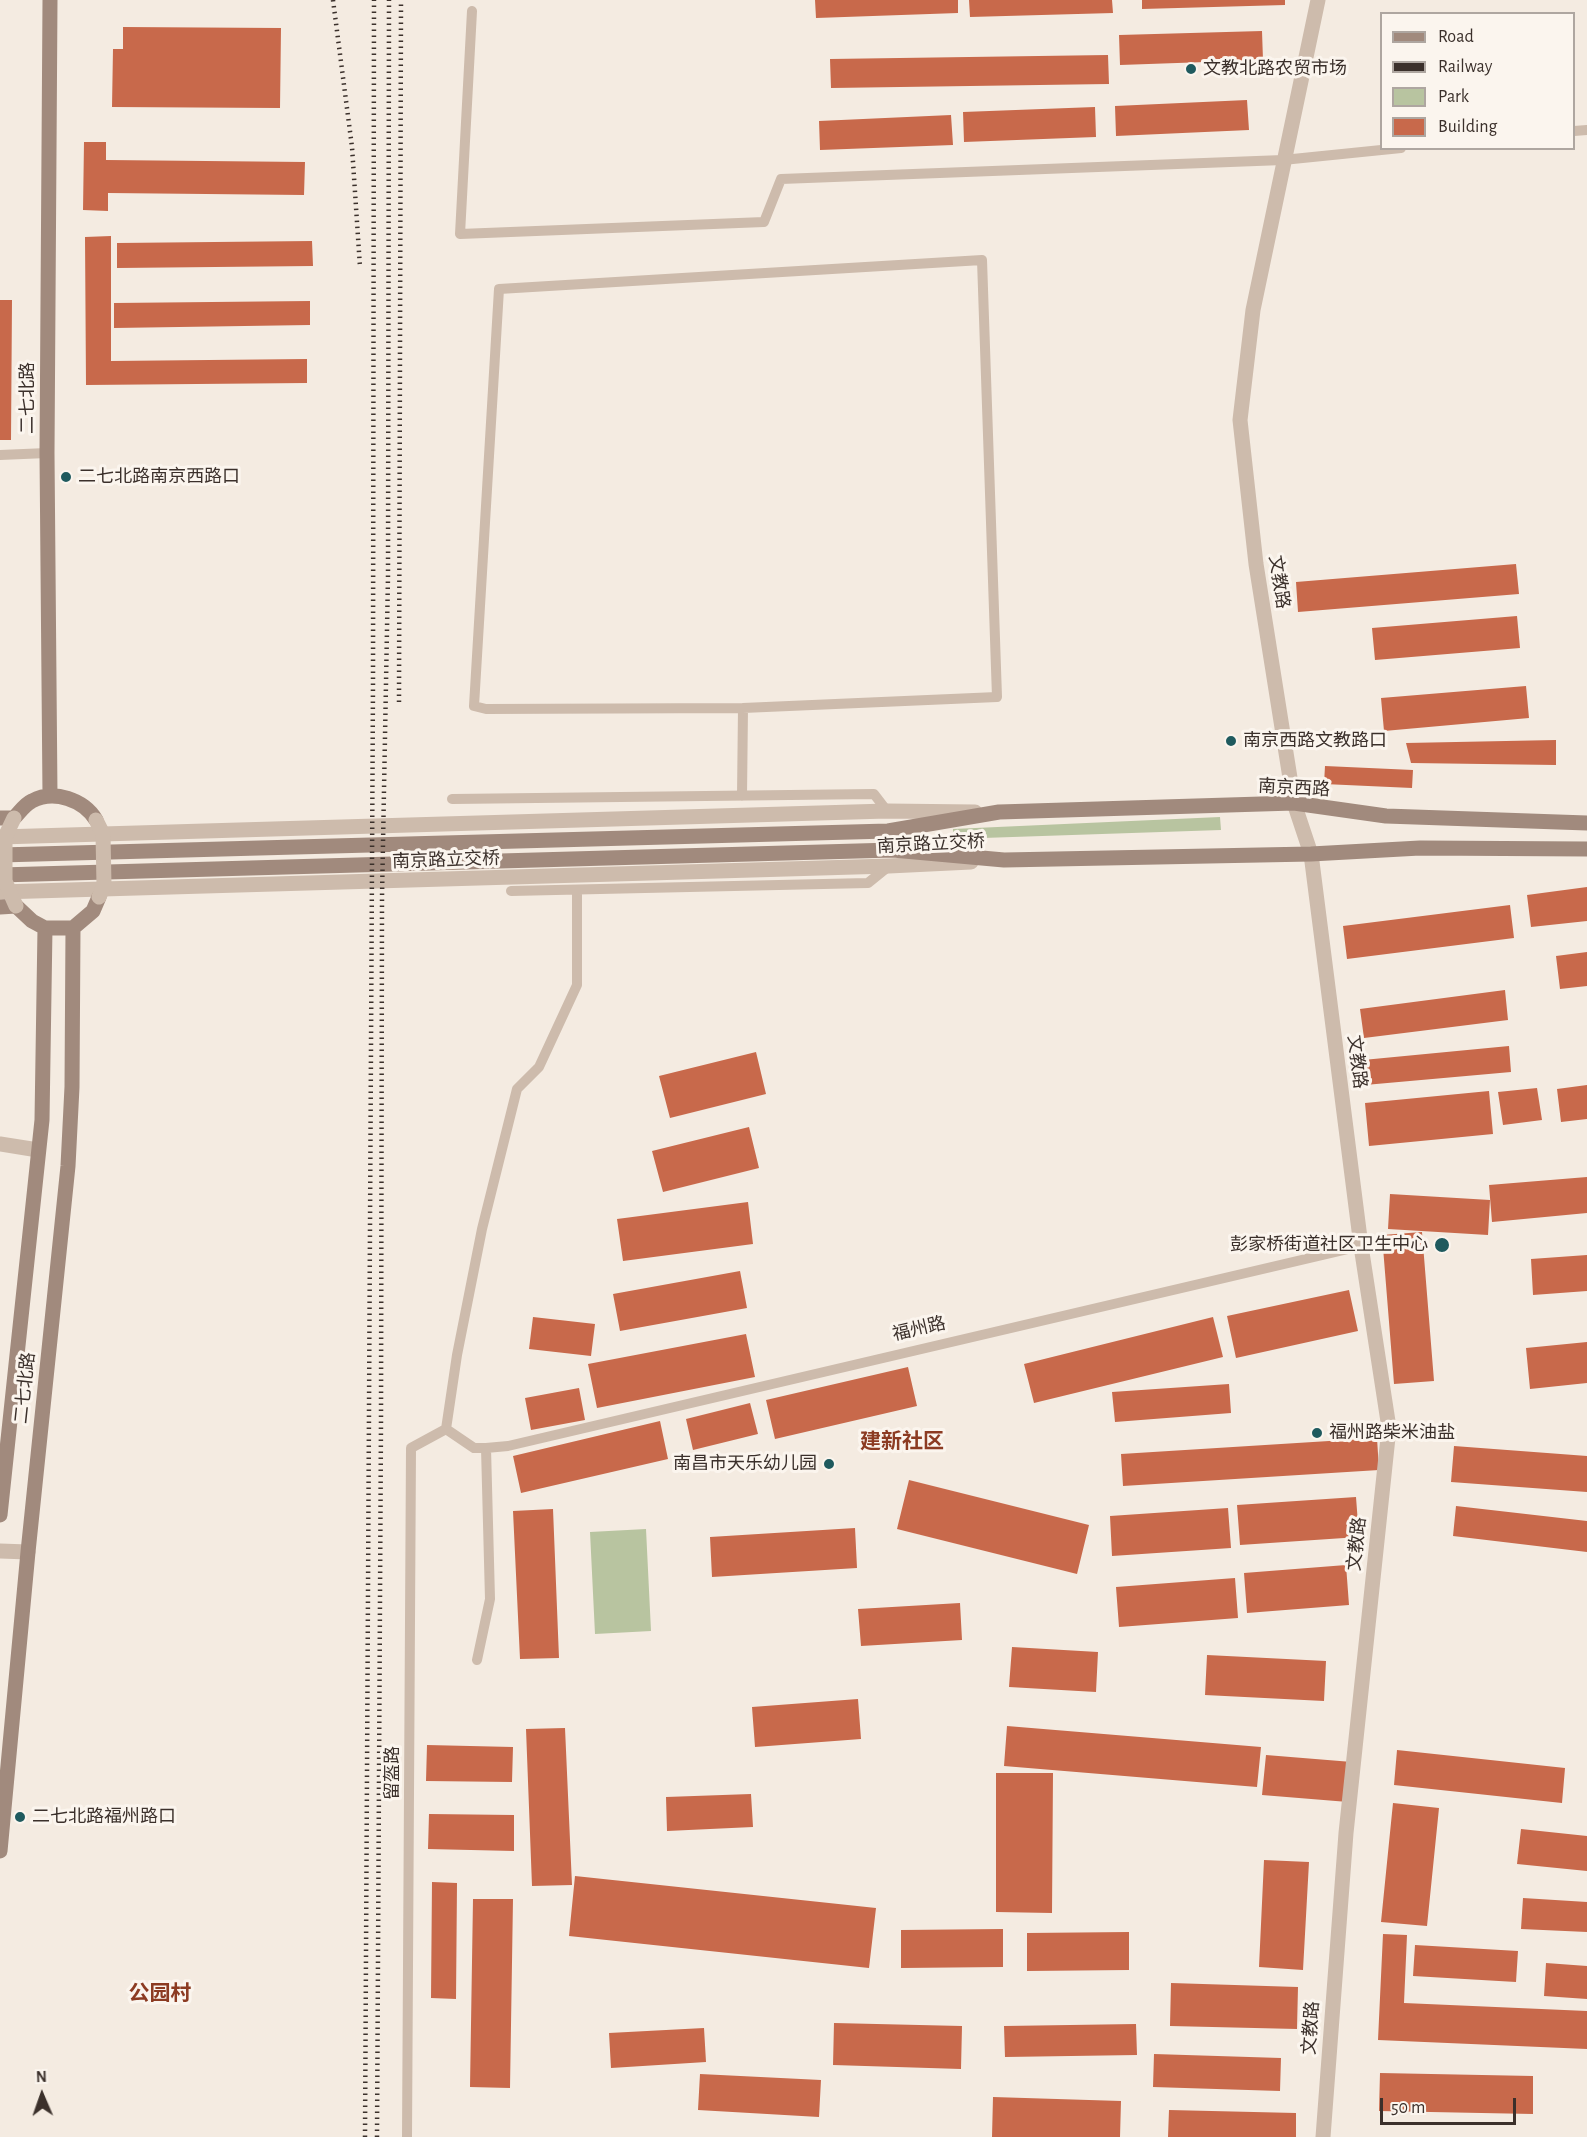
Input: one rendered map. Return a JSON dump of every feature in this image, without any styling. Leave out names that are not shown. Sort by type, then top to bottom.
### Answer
[{"type":"main road","name":"二七北路","points":[[50,0],[47,453],[50,796]]},
{"type":"main road","points":[[7,818],[31,801],[50,796],[75,800],[90,811],[96,820]]},
{"type":"main road","name":"南京西路","points":[[999,812],[1294,803],[1386,816],[1587,823]]},
{"type":"main road","name":"南京路立交桥","points":[[0,855],[888,831],[999,812]]},
{"type":"main road","points":[[1004,860],[1311,854],[1420,848],[1587,849]]},
{"type":"main road","name":"南京路立交桥","points":[[0,875],[893,850],[1004,860]]},
{"type":"main road","points":[[0,907],[16,906],[32,921],[45,928],[73,928],[93,911],[99,897]]},
{"type":"main road","name":"二七北路","points":[[0,1515],[42,1120],[45,928]]},
{"type":"main road","name":"二七北路","points":[[0,1851],[68,1166],[72,1087],[73,928]]},
{"type":"street","name":"文教路","points":[[1318,0],[1253,310],[1240,420],[1256,564],[1294,803],[1311,854],[1361,1246],[1389,1428],[1346,1833],[1323,2137]]},
{"type":"street","name":"南京路立交桥","points":[[0,837],[887,811],[999,812]]},
{"type":"street","points":[[7,818],[5,881],[16,906]]},
{"type":"street","points":[[96,820],[103,834],[104,885],[99,897]]},
{"type":"street","name":"南京路立交桥","points":[[0,892],[889,866],[1004,860]]},
{"type":"street","points":[[0,1144],[38,1149]]},
{"type":"street","points":[[0,1551],[28,1552]]},
{"type":"lane","points":[[472,11],[460,234],[764,222],[781,179],[1283,160],[1381,150]]},
{"type":"lane","points":[[982,261],[997,697],[743,708],[486,709],[474,706],[499,289],[982,261]]},
{"type":"lane","points":[[0,455],[47,453]]},
{"type":"lane","points":[[742,796],[743,708]]},
{"type":"lane","points":[[452,799],[874,794],[887,811]]},
{"type":"lane","points":[[511,891],[868,884],[889,866]]},
{"type":"lane","points":[[477,1659],[490,1599],[486,1448],[474,1448],[446,1429],[457,1355],[482,1229],[518,1089],[539,1067],[577,985],[577,890]]},
{"type":"lane","name":"福州路","points":[[486,1448],[508,1446],[1361,1246]]},
{"type":"lane","name":"留盔路","points":[[407,2137],[411,1448],[446,1429]]},
{"type":"green space","points":[[1220,817],[1221,830],[953,839],[953,829]]},
{"type":"green space","points":[[646,1529],[651,1631],[595,1634],[590,1532]]},
{"type":"building","points":[[815,0],[958,0],[958,13],[816,18]]},
{"type":"building","points":[[969,0],[1112,0],[1113,13],[970,17]]},
{"type":"building","points":[[1142,0],[1285,0],[1285,5],[1142,9]]},
{"type":"building","points":[[123,27],[281,28],[280,108],[112,107],[113,49],[123,49]]},
{"type":"building","points":[[1262,31],[1263,60],[1120,65],[1119,35]]},
{"type":"building","points":[[1108,55],[1109,84],[831,88],[830,59]]},
{"type":"building","points":[[1247,100],[1249,130],[1116,136],[1115,106]]},
{"type":"building","points":[[1095,107],[1096,137],[964,142],[963,112]]},
{"type":"building","points":[[951,115],[953,145],[820,150],[819,121]]},
{"type":"building","points":[[84,142],[106,142],[106,160],[305,162],[304,195],[108,193],[108,211],[83,210]]},
{"type":"building","points":[[111,236],[111,361],[307,359],[307,383],[86,385],[85,237]]},
{"type":"building","points":[[312,241],[313,266],[117,268],[117,243]]},
{"type":"building","points":[[0,300],[12,300],[11,440],[0,440]]},
{"type":"building","points":[[310,301],[310,325],[114,328],[114,303]]},
{"type":"building","points":[[1516,564],[1519,594],[1298,612],[1296,582]]},
{"type":"building","points":[[1517,616],[1520,648],[1375,660],[1372,628]]},
{"type":"building","points":[[1526,686],[1529,718],[1384,731],[1381,698]]},
{"type":"building","points":[[1556,740],[1556,765],[1411,763],[1406,743]]},
{"type":"building","points":[[1325,766],[1413,770],[1412,788],[1324,784]]},
{"type":"building","points":[[1587,887],[1587,921],[1531,927],[1527,895]]},
{"type":"building","points":[[1510,905],[1514,938],[1347,959],[1343,926]]},
{"type":"building","points":[[1587,952],[1587,986],[1560,989],[1556,956]]},
{"type":"building","points":[[1505,990],[1508,1020],[1364,1038],[1360,1009]]},
{"type":"building","points":[[1509,1046],[1511,1072],[1365,1085],[1363,1060]]},
{"type":"building","points":[[756,1052],[766,1094],[670,1118],[659,1076]]},
{"type":"building","points":[[1587,1085],[1587,1119],[1561,1122],[1557,1089]]},
{"type":"building","points":[[1537,1088],[1542,1120],[1503,1125],[1498,1092]]},
{"type":"building","points":[[1489,1091],[1493,1134],[1369,1146],[1365,1103]]},
{"type":"building","points":[[749,1127],[759,1168],[663,1192],[652,1151]]},
{"type":"building","points":[[1587,1177],[1587,1213],[1492,1222],[1489,1185]]},
{"type":"building","points":[[1390,1194],[1490,1200],[1488,1235],[1388,1229]]},
{"type":"building","points":[[748,1202],[753,1244],[623,1261],[617,1219]]},
{"type":"building","points":[[1422,1232],[1434,1381],[1394,1384],[1382,1235]]},
{"type":"building","points":[[1587,1255],[1587,1291],[1533,1295],[1531,1259]]},
{"type":"building","points":[[740,1271],[747,1308],[620,1331],[613,1294]]},
{"type":"building","points":[[1349,1290],[1358,1331],[1236,1358],[1227,1316]]},
{"type":"building","points":[[533,1317],[595,1324],[591,1356],[529,1349]]},
{"type":"building","points":[[1213,1317],[1223,1357],[1034,1403],[1024,1364]]},
{"type":"building","points":[[746,1334],[755,1377],[597,1408],[588,1364]]},
{"type":"building","points":[[1587,1342],[1587,1383],[1530,1389],[1526,1348]]},
{"type":"building","points":[[908,1367],[917,1406],[775,1439],[766,1400]]},
{"type":"building","points":[[1229,1384],[1231,1413],[1115,1422],[1112,1392]]},
{"type":"building","points":[[579,1388],[585,1420],[531,1430],[525,1398]]},
{"type":"building","points":[[750,1403],[758,1434],[693,1450],[686,1419]]},
{"type":"building","points":[[660,1421],[668,1459],[521,1493],[513,1456]]},
{"type":"building","points":[[1377,1438],[1379,1470],[1123,1486],[1121,1454]]},
{"type":"building","points":[[1454,1446],[1587,1456],[1587,1492],[1451,1482]]},
{"type":"building","points":[[909,1480],[1089,1525],[1077,1574],[897,1529]]},
{"type":"building","points":[[1356,1497],[1359,1537],[1240,1545],[1237,1505]]},
{"type":"building","points":[[1456,1506],[1587,1521],[1587,1552],[1453,1536]]},
{"type":"building","points":[[1228,1508],[1231,1548],[1112,1556],[1110,1516]]},
{"type":"building","points":[[553,1509],[559,1658],[520,1659],[513,1511]]},
{"type":"building","points":[[855,1528],[857,1568],[712,1577],[710,1537]]},
{"type":"building","points":[[1346,1565],[1349,1605],[1247,1613],[1244,1573]]},
{"type":"building","points":[[1235,1578],[1238,1618],[1119,1627],[1116,1587]]},
{"type":"building","points":[[960,1603],[962,1640],[861,1646],[858,1609]]},
{"type":"building","points":[[1012,1647],[1098,1652],[1096,1692],[1009,1687]]},
{"type":"building","points":[[1207,1655],[1326,1661],[1324,1701],[1205,1695]]},
{"type":"building","points":[[858,1699],[861,1739],[755,1747],[752,1707]]},
{"type":"building","points":[[1007,1726],[1261,1747],[1257,1787],[1004,1766]]},
{"type":"building","points":[[565,1728],[572,1885],[532,1886],[526,1729]]},
{"type":"building","points":[[427,1745],[513,1747],[512,1782],[426,1781]]},
{"type":"building","points":[[1397,1750],[1565,1768],[1562,1803],[1394,1785]]},
{"type":"building","points":[[1266,1755],[1352,1762],[1348,1802],[1262,1795]]},
{"type":"building","points":[[996,1773],[1053,1773],[1052,1913],[996,1912]]},
{"type":"building","points":[[751,1794],[753,1827],[667,1831],[666,1797]]},
{"type":"building","points":[[1393,1803],[1439,1808],[1427,1926],[1381,1922]]},
{"type":"building","points":[[429,1814],[514,1815],[514,1851],[428,1849]]},
{"type":"building","points":[[1521,1829],[1587,1836],[1587,1871],[1517,1864]]},
{"type":"building","points":[[1264,1860],[1309,1862],[1303,1970],[1259,1967]]},
{"type":"building","points":[[575,1876],[876,1908],[869,1968],[569,1936]]},
{"type":"building","points":[[432,1882],[457,1883],[456,1999],[431,1998]]},
{"type":"building","points":[[1523,1898],[1587,1902],[1587,1932],[1521,1929]]},
{"type":"building","points":[[473,1899],[513,1899],[510,2088],[470,2087]]},
{"type":"building","points":[[1003,1929],[1003,1967],[901,1968],[901,1930]]},
{"type":"building","points":[[1129,1932],[1129,1970],[1027,1971],[1027,1933]]},
{"type":"building","points":[[1383,1934],[1407,1935],[1404,2003],[1587,2011],[1587,2049],[1378,2040]]},
{"type":"building","points":[[1415,1945],[1518,1951],[1516,1982],[1413,1976]]},
{"type":"building","points":[[1546,1963],[1587,1966],[1587,1999],[1544,1996]]},
{"type":"building","points":[[1171,1983],[1298,1987],[1297,2029],[1170,2026]]},
{"type":"building","points":[[834,2023],[962,2026],[961,2069],[833,2065]]},
{"type":"building","points":[[1136,2024],[1137,2055],[1005,2057],[1004,2026]]},
{"type":"building","points":[[704,2028],[706,2062],[611,2068],[609,2033]]},
{"type":"building","points":[[1154,2054],[1281,2058],[1280,2091],[1153,2087]]},
{"type":"building","points":[[1380,2073],[1533,2076],[1533,2114],[1379,2111]]},
{"type":"building","points":[[700,2074],[821,2080],[819,2117],[698,2110]]},
{"type":"building","points":[[993,2097],[1121,2101],[1120,2137],[992,2137]]},
{"type":"building","points":[[1169,2110],[1296,2113],[1296,2137],[1168,2137]]},
{"type":"railway","points":[[333,0],[352,147],[360,267]]},
{"type":"railway","points":[[365,2137],[373,684],[374,0]]},
{"type":"railway","points":[[377,2137],[382,897],[388,576],[389,0]]},
{"type":"railway","points":[[399,702],[401,0]]},
{"type":"place","name":"文教北路农贸市场","points":[[1191,69]]},
{"type":"place","name":"二七北路南京西路口","points":[[66,477]]},
{"type":"place","name":"南京西路文教路口","points":[[1231,741]]},
{"type":"place","name":"彭家桥街道社区卫生中心","points":[[1442,1245]]},
{"type":"place","name":"福州路柴米油盐","points":[[1317,1433]]},
{"type":"place","name":"南昌市天乐幼儿园","points":[[829,1464]]},
{"type":"place","name":"二七北路福州路口","points":[[20,1817]]},
{"type":"district","name":"建新社区","points":[[902,1442]]},
{"type":"district","name":"公园村","points":[[160,1994]]}]
